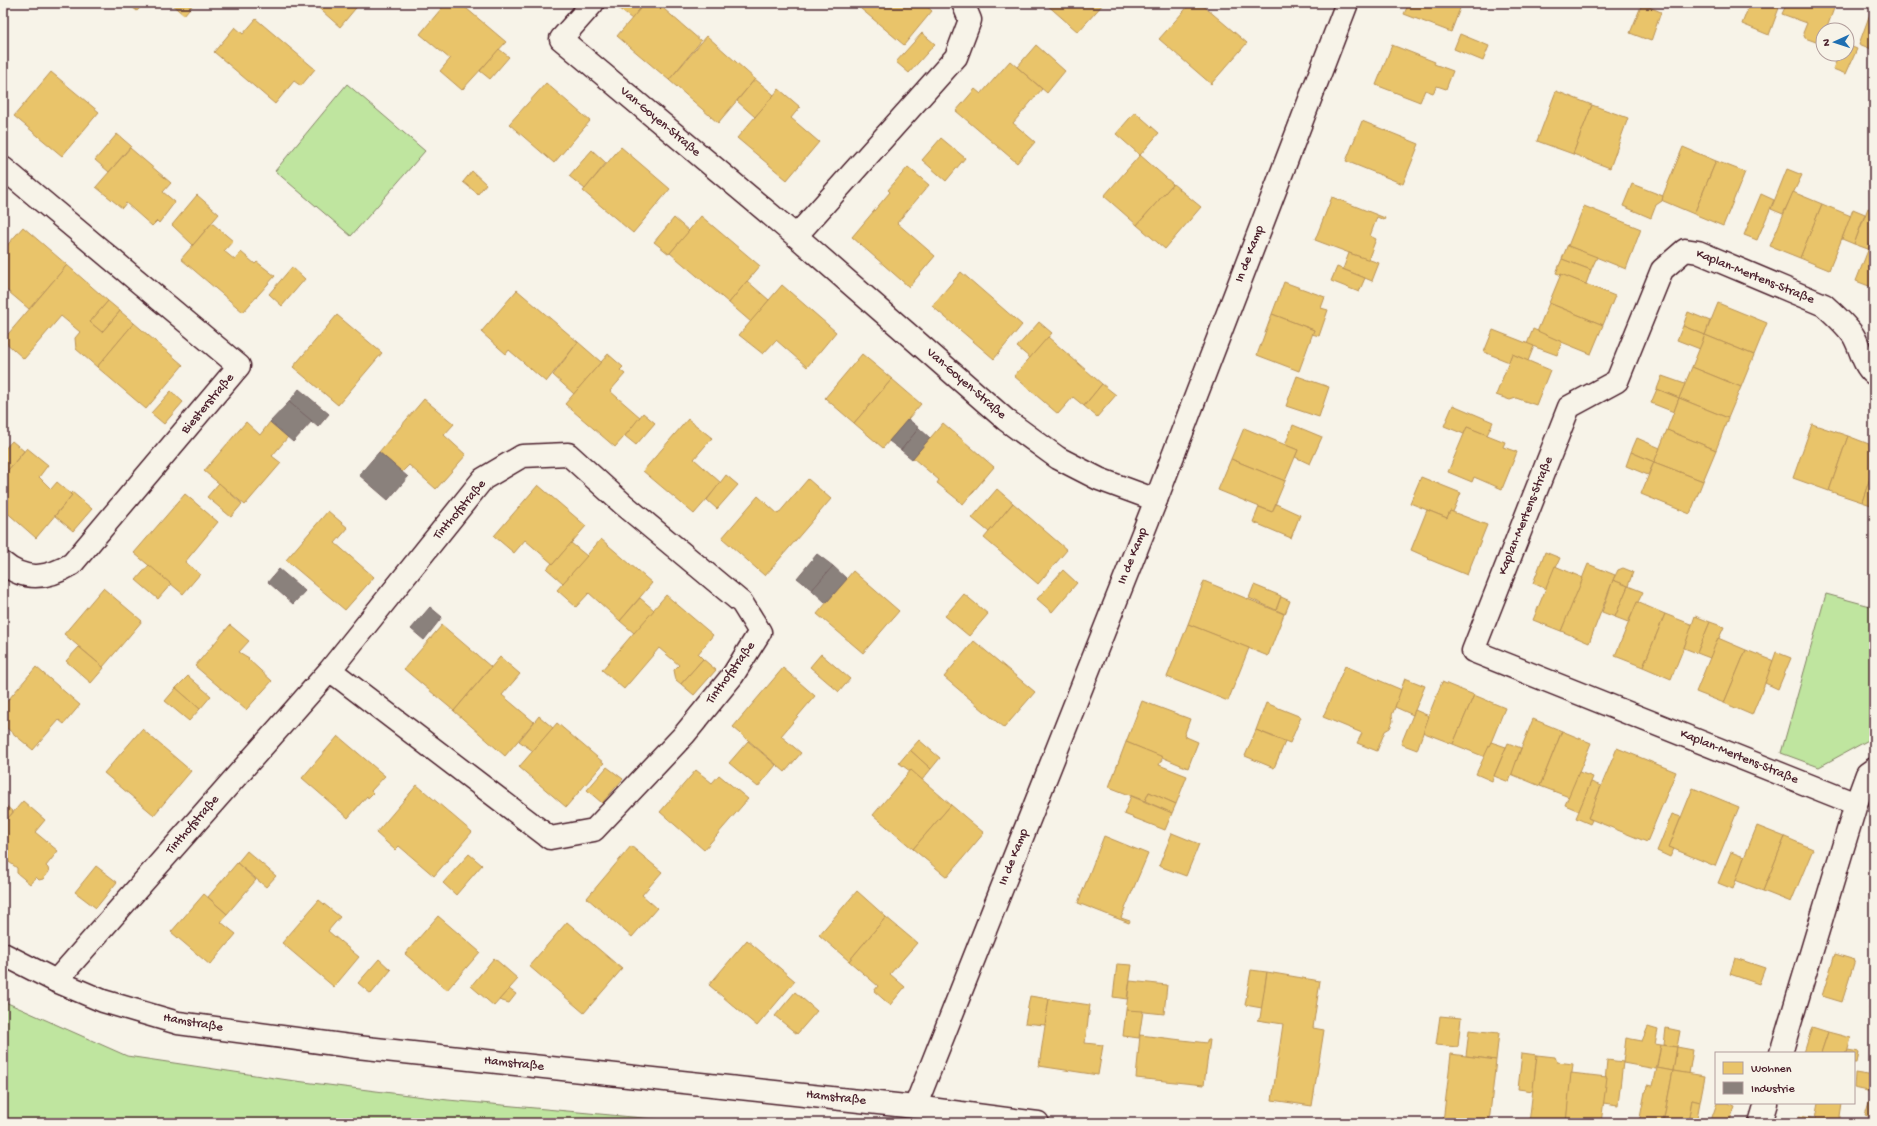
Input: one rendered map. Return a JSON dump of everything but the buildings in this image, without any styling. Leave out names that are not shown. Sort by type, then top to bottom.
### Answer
[{"type":"street","name":"Van-Goyen-Straße","points":[[593,3],[561,40],[796,236],[1006,420],[1058,458],[1099,479],[1156,500]]},
{"type":"street","points":[[796,236],[956,57],[970,20],[963,3]]},
{"type":"street","name":"In de Kamp","points":[[915,1107],[1156,500],[1347,3]]},
{"type":"street","name":"Biesterstraße","points":[[3,168],[239,366],[72,564],[57,574],[42,577],[26,575],[3,563]]},
{"type":"street","name":"Kaplan-Mertens-Straße","points":[[1856,804],[1473,651],[1570,407],[1617,381],[1662,270],[1685,250],[1698,252],[1824,305],[1838,317],[1853,336],[1868,369],[1874,374]]},
{"type":"street","name":"Tinthofstraße","points":[[56,981],[330,670],[483,479],[522,456],[568,454],[623,504],[742,603],[760,632],[733,675],[684,735],[594,830],[550,838],[330,670]]},
{"type":"street","points":[[1781,1052],[1856,804],[1867,774],[1874,769]]},
{"type":"street","name":"Hamstraße","points":[[3,954],[56,981],[103,1000],[178,1023],[357,1048],[915,1107],[1038,1123]]},
{"type":"street","points":[[1760,1123],[1766,1104]]},
{"type":"green space","points":[[347,84],[425,151],[351,236],[275,171]]},
{"type":"green space","points":[[1826,594],[1874,607],[1874,737],[1819,767],[1781,753]]},
{"type":"green space","points":[[3,1001],[127,1056],[288,1080],[448,1100],[697,1123],[3,1123]]}]
